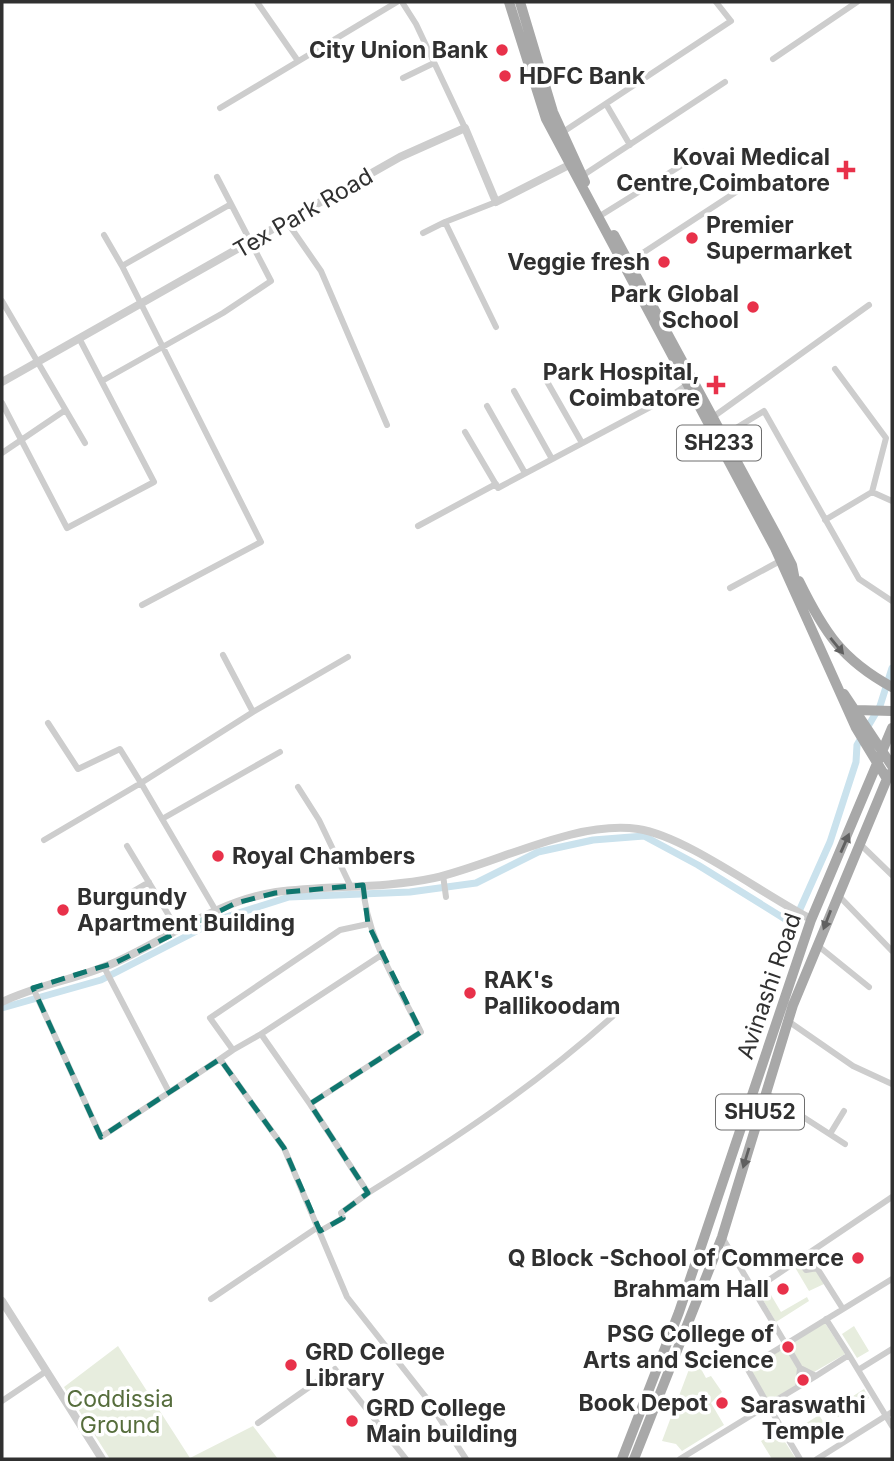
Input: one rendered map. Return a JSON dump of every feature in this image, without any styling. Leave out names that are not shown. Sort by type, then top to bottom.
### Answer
[{"type":"main road","points":[[509,2],[545,119],[572,163]]},
{"type":"main road","name":"SH233","points":[[520,2],[553,112],[563,132],[572,163],[786,563],[863,743],[890,782]]},
{"type":"main road","name":"SH233","points":[[572,163],[582,176],[629,262],[690,383],[723,436],[786,563],[839,686],[892,767]]},
{"type":"main road","points":[[786,563],[838,649],[874,677],[892,687]]},
{"type":"main road","points":[[858,712],[883,712]]},
{"type":"main road","name":"Avinashi Road","points":[[622,1459],[681,1306],[806,917],[878,768],[892,728]]},
{"type":"main road","name":"Avinashi Road","points":[[634,1459],[722,1237],[788,1021],[837,894],[890,782],[892,767]]},
{"type":"street","points":[[257,2],[298,61]]},
{"type":"street","points":[[220,108],[400,2],[434,63],[496,202]]},
{"type":"street","points":[[563,132],[731,21],[716,2]]},
{"type":"street","points":[[773,59],[857,2]]},
{"type":"street","points":[[403,78],[434,63]]},
{"type":"street","points":[[582,176],[725,82]]},
{"type":"street","points":[[606,104],[630,145]]},
{"type":"street","name":"Tex Park Road","points":[[2,382],[400,157],[465,128]]},
{"type":"street","points":[[603,214],[703,152]]},
{"type":"street","points":[[422,233],[496,202],[572,163]]},
{"type":"street","points":[[629,262],[762,175]]},
{"type":"street","points":[[102,381],[269,285],[270,274],[217,177]]},
{"type":"street","points":[[122,265],[231,204]]},
{"type":"street","points":[[287,222],[321,271],[387,425]]},
{"type":"street","points":[[445,222],[496,327]]},
{"type":"street","points":[[104,235],[143,303],[261,542],[142,605]]},
{"type":"street","points":[[2,301],[5,315],[37,362],[85,443]]},
{"type":"street","points":[[713,417],[869,305]]},
{"type":"street","points":[[2,403],[67,528],[154,482],[79,338]]},
{"type":"street","points":[[825,520],[872,492],[886,438],[835,369]]},
{"type":"street","points":[[545,377],[582,443]]},
{"type":"street","points":[[465,432],[498,488],[671,396],[690,383]]},
{"type":"street","points":[[514,391],[552,459]]},
{"type":"street","points":[[487,405],[525,474]]},
{"type":"street","points":[[2,453],[64,411]]},
{"type":"street","points":[[723,436],[764,411],[859,579],[892,601]]},
{"type":"street","points":[[418,526],[496,484]]},
{"type":"street","points":[[872,492],[892,501]]},
{"type":"street","points":[[730,587],[786,563]]},
{"type":"street","points":[[223,655],[253,712]]},
{"type":"street","points":[[44,840],[348,657]]},
{"type":"street","points":[[48,723],[78,769],[120,749],[216,911]]},
{"type":"street","points":[[162,819],[280,752]]},
{"type":"street","points":[[298,787],[351,887]]},
{"type":"street","points":[[2,1002],[105,969],[177,929],[216,911],[275,892],[444,879],[525,847],[609,828],[639,829],[672,840],[806,917]]},
{"type":"street","points":[[859,843],[889,866],[892,875]]},
{"type":"street","points":[[127,846],[177,929]]},
{"type":"street","points":[[444,879],[446,895]]},
{"type":"street","points":[[113,903],[149,882]]},
{"type":"street","points":[[310,1104],[421,1032],[368,924],[363,887]]},
{"type":"street","points":[[837,894],[892,951]]},
{"type":"street","points":[[233,1050],[210,1017],[340,930],[368,924]]},
{"type":"street","points":[[817,945],[869,987]]},
{"type":"street","points":[[34,990],[101,1137],[383,954]]},
{"type":"street","points":[[105,969],[169,1093]]},
{"type":"street","points":[[211,1299],[319,1229],[343,1218],[341,1213],[482,1122],[566,1058],[613,1016]]},
{"type":"street","points":[[788,1021],[853,1066],[892,1084]]},
{"type":"street","points":[[261,1034],[369,1194]]},
{"type":"street","points":[[220,1059],[284,1148],[346,1297],[425,1396],[466,1459]]},
{"type":"street","points":[[766,1093],[845,1144]]},
{"type":"street","points":[[830,1133],[844,1111]]},
{"type":"street","points":[[754,1290],[892,1197]]},
{"type":"street","points":[[722,1237],[800,1368],[816,1376]]},
{"type":"street","points":[[798,1259],[806,1270],[817,1268],[843,1309]]},
{"type":"street","points":[[800,1459],[747,1368],[892,1279]]},
{"type":"street","points":[[2,1301],[102,1459]]},
{"type":"street","points":[[827,1319],[889,1414],[892,1426]]},
{"type":"street","points":[[858,1370],[892,1349]]},
{"type":"street","points":[[680,1459],[849,1355]]},
{"type":"street","points":[[798,1387],[800,1368]]},
{"type":"street","points":[[258,1423],[335,1369],[406,1459]]},
{"type":"street","points":[[2,1401],[45,1372]]},
{"type":"street","points":[[817,1459],[889,1414]]},
{"type":"highlighted area","points":[[363,885],[368,924],[421,1032],[310,1104],[368,1193],[341,1213],[343,1218],[320,1231],[284,1148],[220,1059],[101,1137],[33,988],[117,962],[236,903],[275,893]]},
{"type":"green space","points":[[798,1262],[818,1272],[824,1284],[809,1291],[793,1264]]},
{"type":"green space","points":[[771,1295],[781,1312],[807,1297],[809,1301],[776,1322],[763,1300]]},
{"type":"green space","points":[[825,1323],[845,1354],[814,1372],[802,1367],[789,1345]]},
{"type":"green space","points":[[854,1326],[869,1351],[857,1358],[842,1334]]},
{"type":"green space","name":"Coddissia Ground","points":[[118,1346],[190,1458],[253,1426],[278,1459],[110,1459],[64,1387]]},
{"type":"green space","points":[[785,1348],[798,1369],[795,1386],[769,1402],[748,1370]]},
{"type":"green space","points":[[694,1356],[706,1378],[711,1376],[722,1392],[711,1403],[724,1425],[682,1451],[676,1444],[662,1441]]},
{"type":"green space","points":[[864,1389],[869,1398],[838,1417],[833,1409]]},
{"type":"green space","points":[[819,1415],[826,1426],[800,1442],[794,1431]]},
{"type":"green space","points":[[778,1431],[796,1459],[772,1459],[761,1441]]},
{"type":"waterway","points":[[792,927],[830,842],[856,762],[857,745],[880,706],[892,668]]},
{"type":"waterway","points":[[2,1008],[101,980],[220,919],[289,897],[410,892],[476,883],[538,852],[593,840],[644,836],[698,865],[793,924]]},
{"type":"place","name":"City Union Bank","points":[[502,50]]},
{"type":"place","name":"HDFC Bank","points":[[505,76]]},
{"type":"place","name":"Kovai Medical Centre,Coimbatore","points":[[846,170]]},
{"type":"place","name":"Premier Supermarket","points":[[692,238]]},
{"type":"place","name":"Veggie fresh","points":[[664,262]]},
{"type":"place","name":"Park Global School","points":[[753,307]]},
{"type":"place","name":"Park Hospital, Coimbatore","points":[[716,385]]},
{"type":"place","name":"Royal Chambers","points":[[218,856]]},
{"type":"place","name":"Burgundy Apartment Building","points":[[63,910]]},
{"type":"place","name":"RAK's Pallikoodam","points":[[470,993]]},
{"type":"place","name":"Q Block -School of Commerce","points":[[858,1258]]},
{"type":"place","name":"Brahmam Hall","points":[[783,1289]]},
{"type":"place","name":"PSG College of Arts and Science","points":[[788,1347]]},
{"type":"place","name":"GRD College Library","points":[[291,1365]]},
{"type":"place","name":"Saraswathi Temple","points":[[803,1380]]},
{"type":"place","name":"Book Depot","points":[[722,1403]]},
{"type":"place","name":"GRD College Main building","points":[[352,1421]]}]
